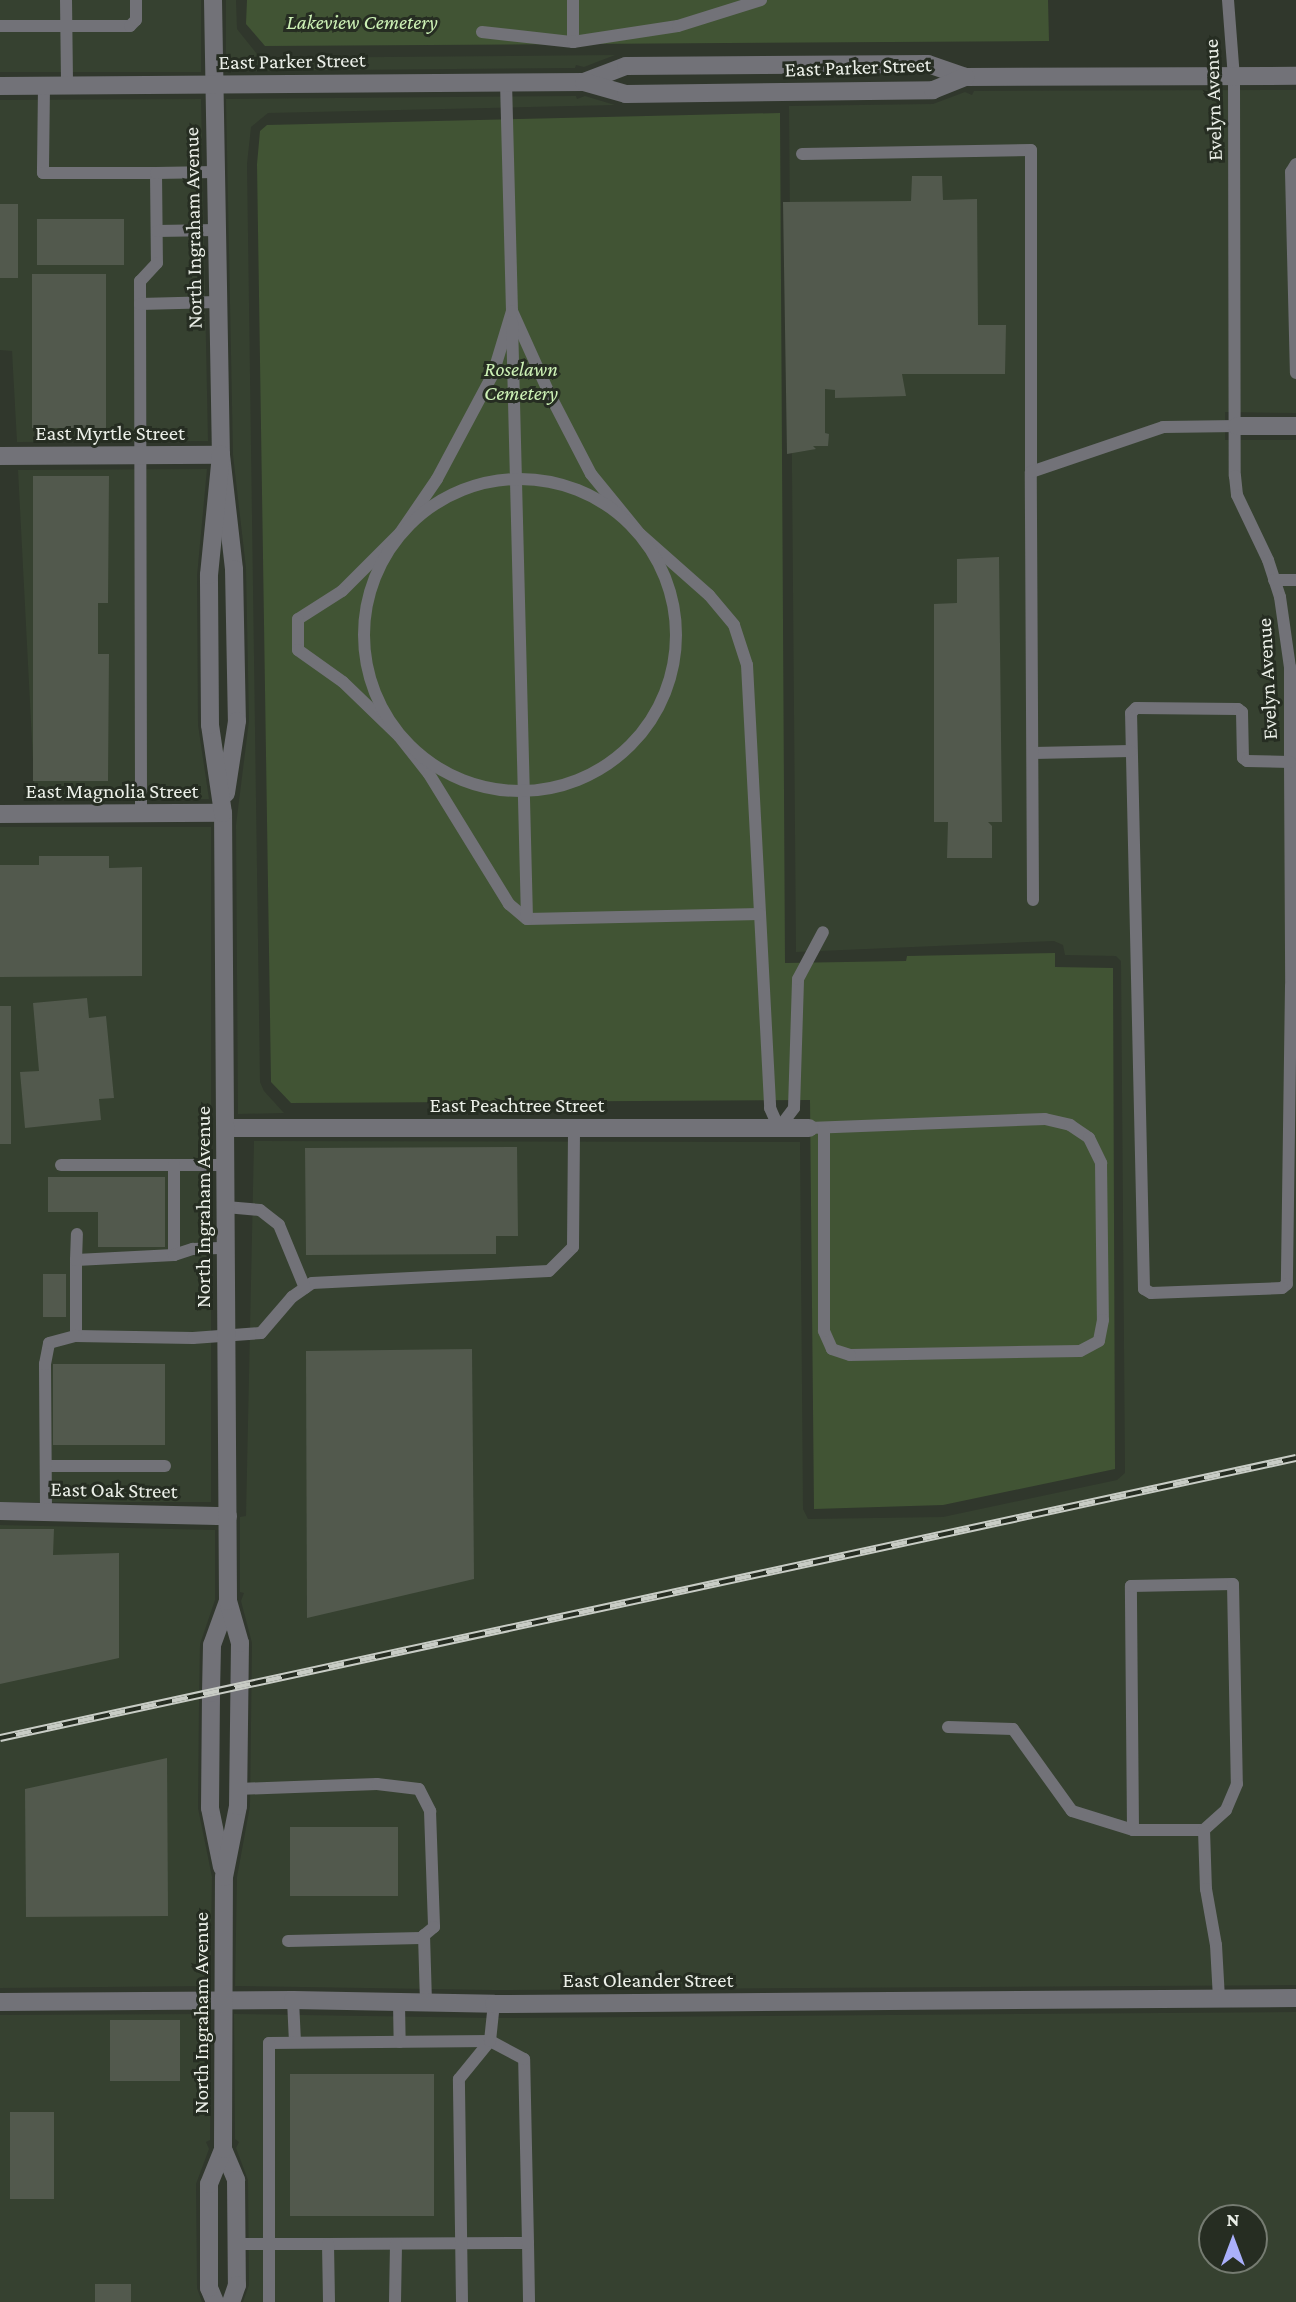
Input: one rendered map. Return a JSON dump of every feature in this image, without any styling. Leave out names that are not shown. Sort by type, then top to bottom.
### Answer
[{"type":"street","name":"North Ingraham Avenue","points":[[213,0],[220,455],[234,569],[237,721],[223,813]]},
{"type":"street","name":"East Parker Street","points":[[584,82],[626,66],[928,64],[965,77],[1296,76]]},
{"type":"street","name":"East Parker Street","points":[[0,86],[584,82],[626,94],[933,90],[965,77]]},
{"type":"street","points":[[1237,426],[1296,426]]},
{"type":"street","name":"North Ingraham Avenue","points":[[215,2302],[209,2288],[209,2184],[223,2148],[224,1877],[238,1789],[240,1643],[228,1601],[223,813],[210,725],[209,575],[220,455]]},
{"type":"street","name":"East Myrtle Street","points":[[0,456],[220,455]]},
{"type":"street","name":"East Magnolia Street","points":[[0,814],[223,813]]},
{"type":"street","name":"East Peachtree Street","points":[[226,1128],[816,1128]]},
{"type":"street","name":"East Oak Street","points":[[0,1511],[228,1516]]},
{"type":"street","name":"North Ingraham Avenue","points":[[224,1877],[210,1808],[211,1693],[212,1645],[228,1601]]},
{"type":"street","name":"East Oleander Street","points":[[0,2002],[293,2000],[494,2004],[1296,1998]]},
{"type":"street","name":"North Ingraham Avenue","points":[[223,2148],[236,2180],[237,2285],[231,2302]]},
{"type":"lane","points":[[66,0],[67,86]]},
{"type":"lane","points":[[0,26],[130,26],[136,20],[136,0]]},
{"type":"lane","points":[[573,0],[573,42]]},
{"type":"lane","points":[[482,32],[573,42],[678,26],[761,0]]},
{"type":"lane","name":"Evelyn Avenue","points":[[1131,751],[1144,1289],[1151,1293],[1282,1288],[1287,1284],[1289,1240],[1290,762],[1287,640],[1274,580],[1237,495],[1234,78],[1228,0]]},
{"type":"lane","points":[[506,82],[527,919]]},
{"type":"lane","points":[[44,86],[43,173],[215,172]]},
{"type":"lane","points":[[802,154],[1031,150],[1033,900]]},
{"type":"lane","points":[[1296,164],[1292,172],[1296,373]]},
{"type":"lane","points":[[141,813],[141,281],[157,263],[156,173]]},
{"type":"lane","points":[[157,231],[216,230]]},
{"type":"lane","points":[[141,304],[217,302]]},
{"type":"lane","points":[[512,311],[493,374],[437,480],[377,570],[364,612],[364,645],[376,698],[399,736],[429,774],[509,904],[527,919],[760,914]]},
{"type":"lane","points":[[512,311],[550,395],[591,474],[640,534],[666,577],[677,626],[672,675],[652,721],[618,758],[573,783],[524,792],[477,786],[434,767],[343,682],[298,650],[298,619],[342,591],[400,533],[443,500],[473,486],[516,479],[562,484],[605,503],[640,534],[709,595],[734,625],[747,665],[770,1108],[779,1128],[794,1108],[798,979],[823,932]]},
{"type":"lane","points":[[1031,472],[1163,427],[1237,426]]},
{"type":"lane","points":[[1274,580],[1296,580]]},
{"type":"lane","points":[[1033,753],[1131,751],[1131,713],[1136,708],[1238,709],[1242,712],[1243,758],[1247,761],[1290,762]]},
{"type":"lane","points":[[1045,1119],[1070,1125],[1089,1138],[1101,1163],[1103,1320],[1099,1341],[1080,1351],[850,1355],[832,1349],[824,1331],[816,1128],[1045,1119]]},
{"type":"lane","points":[[46,1511],[45,1364],[49,1343],[76,1336],[227,1336],[261,1333],[312,1283],[549,1271],[573,1247],[574,1128]]},
{"type":"lane","points":[[61,1165],[226,1165]]},
{"type":"lane","points":[[174,1165],[174,1255]]},
{"type":"lane","points":[[226,1207],[260,1210],[279,1225],[304,1288]]},
{"type":"lane","points":[[76,1336],[77,1234]]},
{"type":"lane","points":[[76,1260],[174,1255],[193,1249],[226,1248]]},
{"type":"lane","points":[[46,1466],[165,1466]]},
{"type":"lane","points":[[948,1727],[1013,1729],[1072,1811],[1133,1830],[1204,1830],[1226,1810],[1237,1783],[1233,1584],[1131,1586],[1133,1830]]},
{"type":"lane","points":[[238,1789],[377,1784],[419,1789],[430,1811],[434,1927],[421,1938],[288,1941]]},
{"type":"lane","points":[[1204,1830],[1206,1889],[1216,1945],[1219,1999]]},
{"type":"lane","points":[[425,1935],[426,2002]]},
{"type":"lane","points":[[293,2000],[295,2042]]},
{"type":"lane","points":[[399,2003],[400,2042]]},
{"type":"lane","points":[[462,2302],[459,2079],[490,2041],[494,2004]]},
{"type":"lane","points":[[269,2302],[269,2043],[490,2041],[524,2059],[529,2302]]},
{"type":"lane","points":[[237,2244],[528,2243]]},
{"type":"lane","points":[[328,2244],[329,2302]]},
{"type":"lane","points":[[395,2302],[396,2244]]},
{"type":"shaded area","points":[[0,0],[201,0],[201,72],[0,72]]},
{"type":"shaded area","points":[[226,0],[236,0],[237,29],[257,54],[265,58],[615,55],[584,67],[576,65],[575,68],[226,71]]},
{"type":"shaded area","points":[[1296,90],[1296,413],[1225,412],[1225,440],[1296,440],[1296,1985],[494,1990],[235,1986],[237,1877],[250,1806],[252,1643],[241,1601],[244,1593],[240,1592],[240,1517],[246,1516],[254,1141],[800,1142],[803,1509],[808,1519],[943,1517],[1117,1480],[1125,1473],[1121,961],[1116,956],[1065,955],[1063,945],[1054,941],[796,952],[789,106],[933,104],[965,92],[972,95],[974,91]]},
{"type":"shaded area","points":[[576,96],[577,99],[585,96],[615,105],[268,113],[251,127],[247,164],[260,1082],[264,1091],[284,1113],[238,1114],[236,825],[249,721],[246,568],[233,455],[226,99]]},
{"type":"shaded area","points":[[201,99],[208,441],[17,442],[12,351],[0,350],[0,100]]},
{"type":"shaded area","points":[[207,469],[197,576],[198,725],[209,799],[35,800],[18,470]]},
{"type":"shaded area","points":[[0,827],[211,827],[211,1502],[0,1502]]},
{"type":"shaded area","points":[[0,1525],[215,1530],[215,1600],[200,1644],[199,1704],[198,1808],[212,1877],[210,1986],[0,1988]]},
{"type":"shaded area","points":[[1296,2012],[1296,2302],[243,2302],[249,2285],[248,2180],[236,2148],[239,2142],[235,2139],[234,2014],[494,2018]]},
{"type":"shaded area","points":[[210,2014],[210,2140],[206,2142],[209,2149],[196,2184],[197,2288],[202,2302],[0,2302],[0,2015]]},
{"type":"green space","name":"Lakeview Cemetery","points":[[247,0],[1048,0],[1049,41],[265,46],[246,24]]},
{"type":"green space","name":"Roselawn Cemetery","points":[[780,113],[785,963],[906,961],[907,956],[1055,953],[1055,967],[1113,968],[1115,1469],[943,1505],[814,1509],[810,1100],[291,1103],[271,1082],[257,164],[260,131],[267,125]]},
{"type":"building","points":[[912,176],[942,176],[943,200],[977,199],[978,325],[1006,325],[1005,374],[902,374],[906,396],[835,398],[835,390],[825,389],[825,433],[829,434],[828,446],[813,446],[816,449],[787,454],[783,202],[911,201]]},
{"type":"building","points":[[0,204],[18,204],[18,278],[0,278]]},
{"type":"building","points":[[37,219],[124,219],[124,265],[37,265]]},
{"type":"building","points":[[32,274],[106,274],[106,428],[32,428]]},
{"type":"building","points":[[33,476],[109,476],[108,603],[98,603],[98,654],[109,654],[108,781],[33,781]]},
{"type":"building","points":[[999,557],[1002,822],[988,822],[992,826],[992,858],[947,858],[948,822],[934,822],[934,604],[957,603],[957,559]]},
{"type":"building","points":[[39,856],[109,856],[109,868],[142,867],[142,976],[0,977],[0,865],[39,865]]},
{"type":"building","points":[[87,998],[89,1018],[106,1016],[114,1098],[99,1099],[101,1120],[25,1128],[20,1072],[39,1071],[33,1003]]},
{"type":"building","points":[[0,1006],[11,1006],[11,1144],[0,1144]]},
{"type":"building","points":[[517,1147],[518,1236],[496,1236],[496,1254],[306,1255],[305,1148]]},
{"type":"building","points":[[48,1177],[165,1177],[165,1247],[98,1247],[98,1212],[48,1212]]},
{"type":"building","points":[[43,1274],[66,1274],[66,1317],[43,1317]]},
{"type":"building","points":[[472,1349],[474,1579],[307,1618],[306,1351]]},
{"type":"building","points":[[53,1364],[165,1364],[165,1445],[53,1445]]},
{"type":"building","points":[[0,1529],[54,1529],[53,1555],[119,1553],[119,1658],[0,1684]]},
{"type":"building","points":[[167,1758],[168,1916],[26,1917],[25,1789]]},
{"type":"building","points":[[290,1827],[398,1827],[398,1896],[290,1896]]},
{"type":"building","points":[[110,2020],[180,2020],[180,2081],[110,2081]]},
{"type":"building","points":[[290,2074],[434,2074],[434,2216],[290,2216]]},
{"type":"building","points":[[10,2112],[54,2112],[54,2199],[10,2199]]},
{"type":"building","points":[[95,2284],[131,2284],[131,2302],[95,2302]]},
{"type":"railway","points":[[0,1738],[1296,1458]]}]
